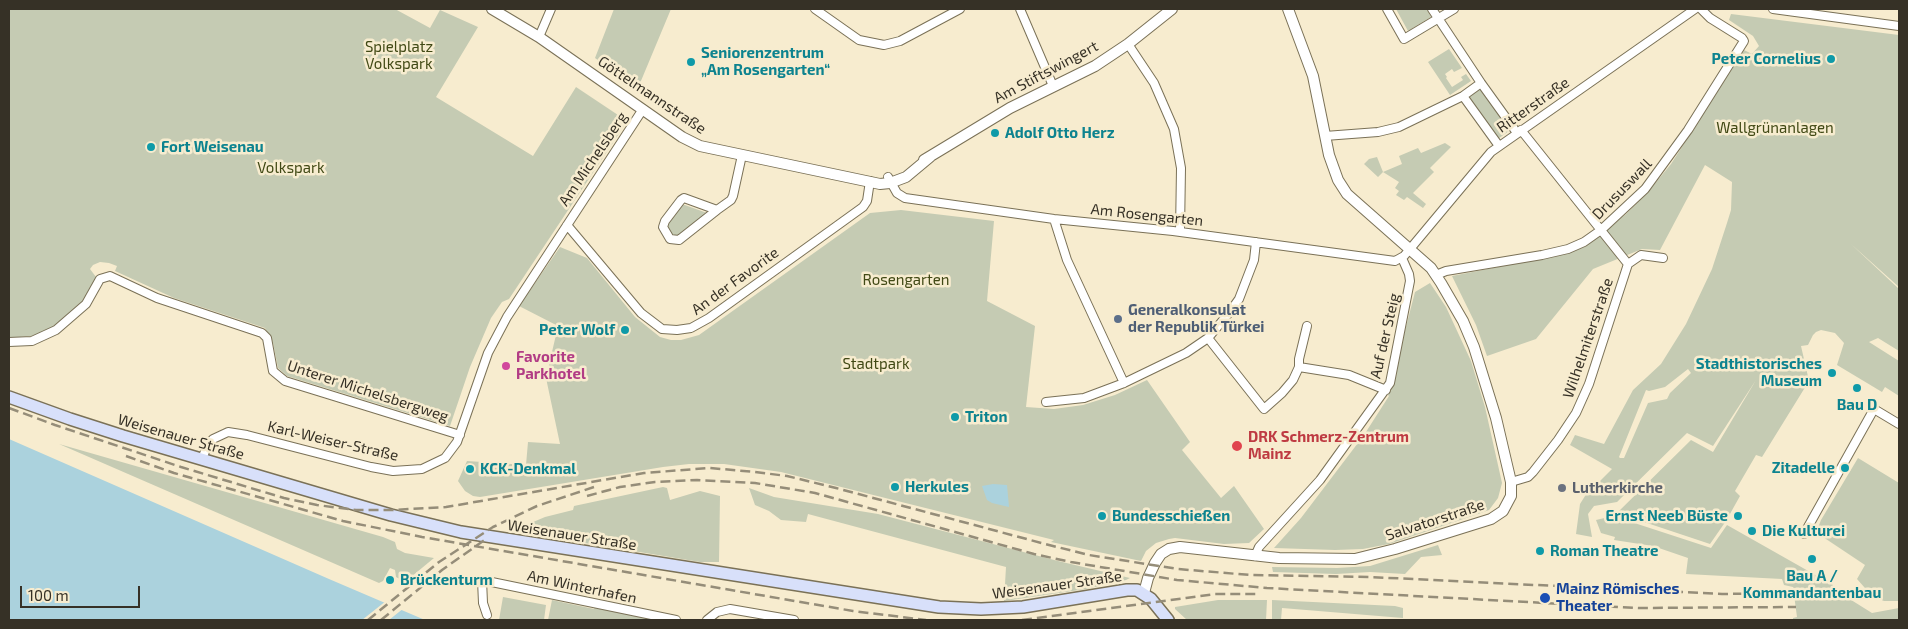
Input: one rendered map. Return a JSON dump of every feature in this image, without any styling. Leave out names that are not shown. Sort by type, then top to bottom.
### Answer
[{"type":"main road","name":"Weisenauer Straße","points":[[9,397],[79,422],[202,459],[391,515],[461,532],[939,608],[986,609],[1050,604],[1127,590],[1137,590],[1144,593]]},
{"type":"main road","points":[[1144,593],[1168,620]]},
{"type":"street","name":"Göttelmannstraße","points":[[492,9],[539,37],[682,137],[696,144],[880,184],[889,180]]},
{"type":"street","points":[[539,37],[551,9]]},
{"type":"street","points":[[815,9],[859,40],[884,44],[900,41],[960,9]]},
{"type":"street","points":[[1020,9],[1054,86]]},
{"type":"street","name":"Am Stiftswingert","points":[[889,180],[906,176],[930,157],[978,126],[1095,66],[1128,44],[1172,9]]},
{"type":"street","name":"Salvatorstraße","points":[[1144,593],[1155,563],[1161,554],[1169,549],[1180,547],[1296,559],[1355,559],[1387,552],[1497,516],[1505,509],[1509,502],[1511,482],[1496,418],[1474,348],[1453,302],[1436,275],[1410,249],[1346,194],[1332,166],[1313,76],[1288,9]]},
{"type":"street","points":[[1387,9],[1404,39],[1454,9]]},
{"type":"street","name":"Wilhelmiterstraße","points":[[1432,9],[1481,83],[1628,264]]},
{"type":"street","name":"Ritterstraße","points":[[1410,249],[1487,157],[1499,146],[1695,9]]},
{"type":"street","name":"Drususwall","points":[[1436,275],[1568,249],[1584,242],[1601,230],[1645,189],[1666,162],[1744,41],[1710,18],[1702,9]]},
{"type":"street","points":[[1773,9],[1807,11],[1899,26]]},
{"type":"street","points":[[1128,44],[1154,83],[1174,129],[1182,173],[1180,232]]},
{"type":"street","points":[[1325,136],[1378,132],[1399,127],[1463,96],[1481,83]]},
{"type":"street","points":[[1463,96],[1499,146]]},
{"type":"street","name":"Am Michelsberg","points":[[566,225],[643,109]]},
{"type":"street","points":[[717,210],[684,198],[662,227],[670,239],[679,240],[717,210],[732,198],[742,155]]},
{"type":"street","name":"Am Rosengarten","points":[[889,180],[897,193],[905,198],[1054,219],[1180,232],[1392,260],[1402,258]]},
{"type":"street","name":"An der Favorite","points":[[566,225],[641,313],[662,328],[677,330],[691,328],[709,318],[863,207],[867,202],[870,181]]},
{"type":"street","points":[[1054,219],[1067,260],[1124,383]]},
{"type":"street","name":"Karl-Weiser-Straße","points":[[202,459],[213,439],[228,432],[393,471],[412,471],[431,466],[445,458],[453,449],[460,435],[482,366],[494,341],[566,225]]},
{"type":"street","points":[[1046,402],[1084,398],[1124,383],[1186,353],[1208,338],[1229,314],[1239,299],[1254,260],[1256,242]]},
{"type":"street","points":[[1402,258],[1410,249]]},
{"type":"street","name":"Wilhelmiterstraße","points":[[1511,482],[1528,477],[1533,472],[1576,413],[1589,384],[1628,264],[1641,256],[1663,258]]},
{"type":"street","name":"Auf der Steig","points":[[1255,556],[1259,547],[1320,480],[1390,383],[1395,368],[1410,284],[1409,274],[1402,258]]},
{"type":"street","name":"Unterer Michelsbergweg","points":[[9,342],[32,341],[56,330],[86,304],[100,279],[114,276],[157,298],[262,333],[267,338],[273,371],[285,381],[460,435]]},
{"type":"street","points":[[1208,338],[1264,409],[1293,380],[1299,367],[1306,326]]},
{"type":"street","points":[[1299,367],[1349,375],[1386,390]]},
{"type":"street","points":[[1804,534],[1874,409],[1899,424]]},
{"type":"street","name":"Am Winterhafen","points":[[487,615],[483,603],[482,580],[676,620]]},
{"type":"street","points":[[707,620],[717,612],[730,609],[794,620]]},
{"type":"green space","name":"Volkspark","points":[[9,9],[395,9],[430,28],[440,10],[478,27],[436,97],[533,156],[576,87],[621,117],[624,126],[509,299],[502,302],[491,318],[470,367],[450,426],[287,376],[278,368],[273,343],[265,328],[174,298],[115,271],[117,266],[109,263],[100,262],[93,265],[90,269],[96,277],[96,281],[82,305],[53,328],[32,336],[9,338]]},
{"type":"green space","points":[[614,9],[671,9],[638,88],[595,58]]},
{"type":"green space","points":[[1396,9],[1427,9],[1431,17],[1408,31]]},
{"type":"green space","name":"Wallgrünanlagen","points":[[1731,14],[1899,35],[1899,287],[1851,244],[1899,289],[1899,351],[1878,338],[1869,342],[1899,361],[1899,396],[1885,387],[1882,392],[1837,365],[1844,343],[1835,333],[1821,330],[1816,332],[1808,345],[1801,346],[1809,381],[1762,457],[1756,455],[1735,491],[1740,496],[1710,544],[1617,513],[1691,440],[1713,452],[1756,380],[1713,446],[1687,433],[1617,502],[1594,506],[1588,514],[1592,537],[1576,534],[1580,504],[1585,496],[1612,469],[1570,445],[1575,435],[1604,444],[1633,390],[1661,364],[1686,324],[1712,269],[1727,223],[1731,210],[1732,182],[1705,165],[1660,250],[1642,249],[1593,269],[1536,339],[1487,356],[1476,325],[1452,276],[1569,253],[1586,246],[1626,214],[1648,192],[1671,164],[1744,50],[1752,54],[1759,46],[1753,36],[1729,20]],"holes":[[[1688,369],[1691,373],[1670,393],[1667,399],[1648,403],[1624,458],[1620,458],[1646,390],[1665,387]]]},
{"type":"green space","points":[[1449,49],[1462,68],[1454,72],[1452,69],[1445,74],[1452,87],[1463,80],[1461,77],[1466,74],[1471,81],[1450,95],[1428,62]]},
{"type":"green space","points":[[1481,88],[1510,130],[1498,139],[1469,97]]},
{"type":"green space","points":[[1445,143],[1451,147],[1430,168],[1434,172],[1413,193],[1426,204],[1423,208],[1407,197],[1404,200],[1396,195],[1399,191],[1395,188],[1399,182],[1383,172],[1402,164],[1399,156],[1418,148],[1421,153]]},
{"type":"green space","points":[[1377,157],[1383,172],[1378,177],[1364,164],[1369,159]]},
{"type":"green space","points":[[682,204],[707,213],[678,236],[674,236],[668,230],[666,224]]},
{"type":"green space","name":"Stadtpark","points":[[901,210],[994,221],[987,301],[1035,326],[1026,407],[1054,409],[1083,405],[1115,395],[1147,380],[1190,442],[1182,450],[1221,498],[1234,486],[1264,529],[1249,543],[1224,544],[1175,538],[1169,539],[1156,543],[1146,551],[1141,561],[1051,542],[1054,540],[781,472],[724,464],[689,464],[663,467],[480,497],[473,496],[465,491],[458,481],[467,461],[526,465],[528,442],[560,444],[546,378],[558,326],[519,306],[560,247],[587,258],[635,317],[660,337],[681,340],[699,335],[870,213]]},
{"type":"green space","points":[[1430,283],[1446,307],[1471,361],[1485,407],[1502,483],[1498,498],[1489,510],[1389,544],[1363,549],[1335,550],[1274,548],[1301,518],[1364,435],[1389,396],[1387,394],[1396,377],[1402,342],[1415,292]]},
{"type":"green space","points":[[59,444],[383,537],[395,542],[397,549],[405,553],[434,558],[405,582],[396,577],[395,570],[390,568],[383,581],[379,583]]},
{"type":"green space","points":[[1858,458],[1899,483],[1899,601],[1884,601],[1872,596],[1857,579],[1865,565],[1823,537],[1819,532],[1818,528],[1821,520]]},
{"type":"green space","points":[[663,487],[667,488],[670,500],[700,491],[720,496],[719,562],[700,562],[512,531],[545,517],[573,510],[574,506]]},
{"type":"green space","points":[[749,488],[774,497],[878,514],[1130,578],[1086,589],[1004,601],[1006,567],[808,514],[806,522],[781,520],[769,511],[755,505]]},
{"type":"green space","points":[[1613,516],[1711,548],[1727,525],[1833,585],[1832,588],[1872,613],[1899,608],[1899,620],[1793,620],[1793,618],[1797,617],[1793,587],[1784,585],[1782,579],[1686,574],[1688,558],[1653,546],[1614,540],[1615,537],[1601,533],[1596,520]]},
{"type":"green space","points":[[1438,545],[1442,555],[1421,557],[1405,574],[1273,572],[1272,567],[1337,568],[1370,566]]},
{"type":"green space","points":[[503,597],[546,605],[544,620],[499,620]]},
{"type":"green space","points":[[552,600],[594,609],[595,607],[657,620],[548,620]]},
{"type":"green space","points":[[1218,600],[1267,600],[1266,620],[1187,620],[1175,609],[1175,607]]},
{"type":"green space","points":[[1272,600],[1395,606],[1403,608],[1403,618],[1282,608],[1281,620],[1272,620]]},
{"type":"water","points":[[9,439],[329,579],[425,620],[9,620]]},
{"type":"water","points":[[993,484],[1007,485],[1009,507],[987,500],[982,486]]},
{"type":"pier","points":[[386,601],[404,608],[389,620],[362,620]]},
{"type":"railway","points":[[9,408],[181,467],[284,498],[356,510],[446,507],[644,473],[710,468],[787,476],[1089,555],[1178,569],[1250,575],[1370,577],[1722,594],[1794,593]]},
{"type":"railway","points":[[126,456],[174,473],[343,521],[422,537],[853,611],[926,620]]},
{"type":"railway","points":[[587,496],[620,487],[655,482],[697,480],[755,483],[815,493],[1034,554],[1177,580],[1267,588],[1638,608],[1796,607]]},
{"type":"railway","points":[[368,620],[439,562],[493,527],[537,506],[594,487]]},
{"type":"railway","points":[[381,620],[442,570],[486,539]]},
{"type":"railway","points":[[1022,620],[1215,594],[1257,594]]},
{"type":"place","name":"Peter Cornelius","points":[[1831,59]]},
{"type":"place","name":"Seniorenzentrum „Am Rosengarten“","points":[[691,62]]},
{"type":"place","name":"Adolf Otto Herz","points":[[995,133]]},
{"type":"place","name":"Fort Weisenau","points":[[151,147]]},
{"type":"place","name":"Generalkonsulat der Republik Türkei","points":[[1118,319]]},
{"type":"place","name":"Peter Wolf","points":[[625,330]]},
{"type":"place","name":"Favorite Parkhotel","points":[[506,366]]},
{"type":"place","name":"Stadthistorisches Museum","points":[[1832,373]]},
{"type":"place","name":"Bau D","points":[[1857,388]]},
{"type":"place","name":"Triton","points":[[955,417]]},
{"type":"place","name":"DRK Schmerz-Zentrum Mainz","points":[[1237,446]]},
{"type":"place","name":"Zitadelle","points":[[1845,468]]},
{"type":"place","name":"KCK-Denkmal","points":[[470,469]]},
{"type":"place","name":"Herkules","points":[[895,487]]},
{"type":"place","name":"Lutherkirche","points":[[1562,488]]},
{"type":"place","name":"Bundesschießen","points":[[1102,516]]},
{"type":"place","name":"Ernst Neeb Büste","points":[[1738,516]]},
{"type":"place","name":"Die Kulturei","points":[[1752,531]]},
{"type":"place","name":"Roman Theatre","points":[[1540,551]]},
{"type":"place","name":"Bau A / Kommandantenbau","points":[[1812,559]]},
{"type":"place","name":"Brückenturm","points":[[390,580]]},
{"type":"place","name":"Mainz Römisches Theater","points":[[1545,598]]},
{"type":"park label","name":"Spielplatz Volkspark","points":[[399,56]]},
{"type":"park label","name":"Rosengarten","points":[[906,280]]}]
